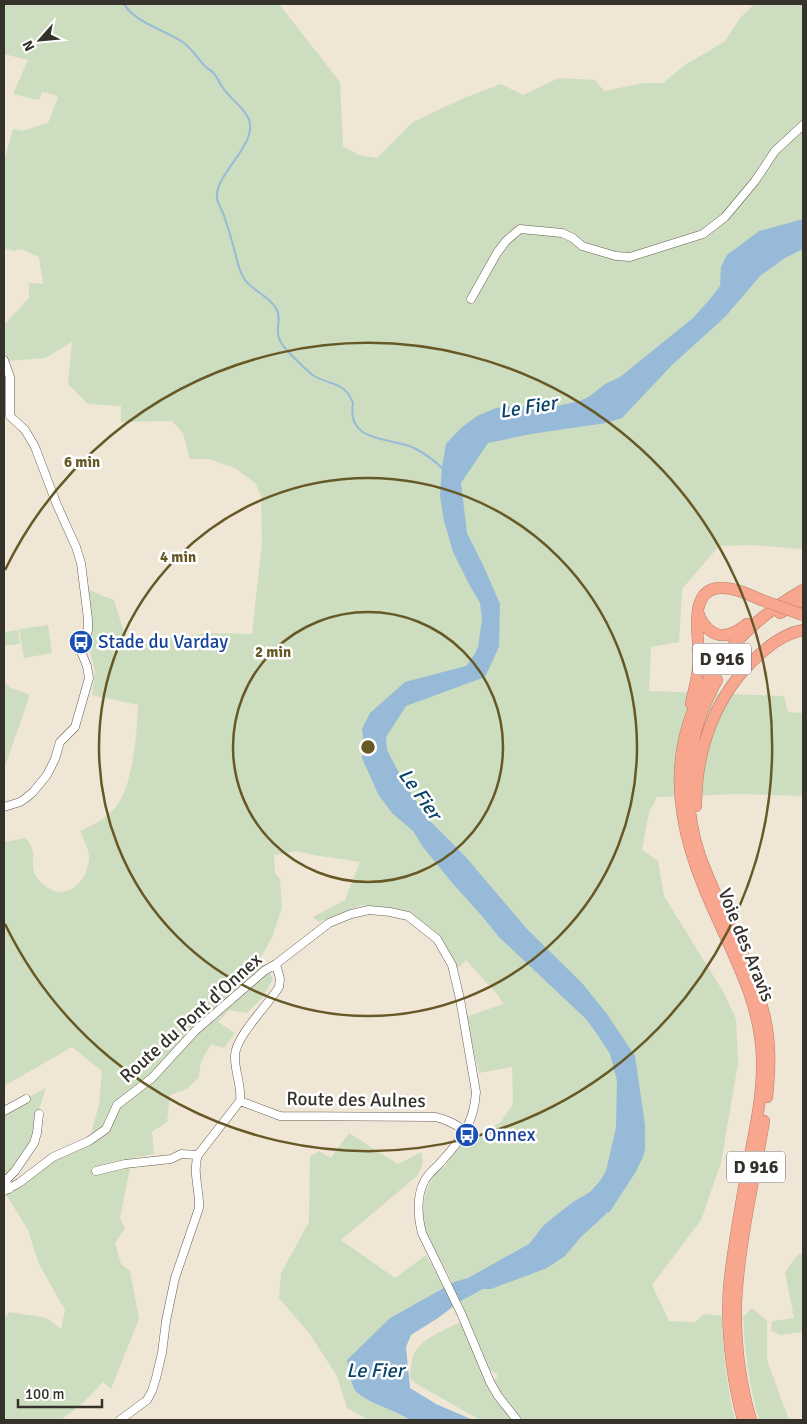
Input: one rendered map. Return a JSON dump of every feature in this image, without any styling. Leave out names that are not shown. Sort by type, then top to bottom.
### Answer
[{"type":"highway","points":[[686,735],[698,668],[698,610],[702,597],[710,591],[719,588],[730,589],[803,615]]},
{"type":"highway","name":"Voie des Aravis","points":[[743,1420],[734,1383],[729,1345],[729,1288],[760,1094],[762,1048],[747,987],[705,891],[687,838],[682,816],[681,766],[686,735],[695,705],[713,672],[727,653],[755,623],[803,590]]},
{"type":"highway","name":"Voie des Aravis","points":[[751,1420],[739,1363],[736,1304],[742,1248],[766,1109],[770,1078],[769,1050],[766,1025],[758,993],[705,868],[693,828],[688,790],[691,751],[701,712],[722,670],[741,646],[774,618],[803,600]]},
{"type":"highway","points":[[698,610],[701,620],[707,629],[716,634],[725,635],[734,632],[778,606]]},
{"type":"highway","points":[[705,868],[698,830],[696,795],[700,761],[710,724],[726,694],[748,665],[777,641],[794,632],[803,630]]},
{"type":"street","points":[[471,299],[497,253],[506,241],[520,228],[562,233],[573,238],[582,246],[616,256],[630,257],[703,234],[725,217],[755,181],[775,151],[803,125]]},
{"type":"street","points":[[4,360],[10,377],[7,416],[24,430],[35,447],[82,563],[88,619],[82,654],[89,678],[75,727],[60,742],[55,759],[47,775],[26,798],[4,807]]},
{"type":"street","name":"Route du Pont d'Onnex","points":[[6,1190],[33,1173],[53,1157],[89,1141],[106,1129],[117,1105],[152,1078],[195,1031],[264,971],[329,923],[351,914],[369,910],[408,916],[437,940],[452,965],[460,999],[476,1092],[475,1105],[466,1131],[425,1179],[421,1192],[419,1221],[422,1233],[461,1313],[490,1382],[498,1396],[517,1420]]},
{"type":"street","points":[[120,1420],[150,1397],[156,1378],[175,1278],[199,1208],[196,1165],[198,1155],[240,1101],[235,1061],[236,1048],[242,1036],[279,987],[280,979],[276,964]]},
{"type":"street","points":[[4,1111],[26,1099]]},
{"type":"street","name":"Route des Aulnes","points":[[240,1101],[280,1116],[443,1118],[466,1131]]},
{"type":"street","points":[[6,1190],[6,1180],[15,1171],[34,1143],[39,1114]]},
{"type":"street","points":[[96,1171],[125,1164],[171,1158],[181,1154],[198,1155]]},
{"type":"green space","points":[[4,4],[279,4],[340,82],[343,146],[359,155],[377,158],[413,122],[464,98],[501,84],[523,95],[559,78],[595,80],[604,91],[644,83],[663,83],[686,64],[725,41],[740,18],[754,4],[803,4],[803,549],[753,545],[719,546],[682,589],[679,642],[651,647],[649,691],[784,696],[788,712],[803,713],[803,796],[738,794],[657,797],[649,813],[642,850],[658,861],[664,896],[724,993],[736,1019],[738,1063],[721,1163],[701,1220],[652,1285],[669,1321],[695,1322],[704,1314],[722,1316],[726,1368],[735,1420],[522,1420],[510,1406],[493,1380],[498,1377],[496,1373],[491,1371],[453,1284],[432,1245],[426,1231],[423,1216],[424,1202],[431,1180],[440,1169],[446,1166],[448,1159],[466,1141],[501,1122],[513,1104],[512,1067],[479,1073],[466,1017],[503,1004],[498,995],[466,960],[457,969],[436,932],[409,911],[361,905],[319,922],[313,917],[345,900],[360,862],[297,851],[274,855],[275,873],[280,879],[282,908],[272,937],[261,957],[273,979],[262,998],[247,1013],[229,1010],[218,1022],[235,1033],[224,1048],[211,1044],[201,1061],[199,1077],[187,1089],[170,1095],[167,1122],[152,1132],[154,1154],[132,1158],[120,1218],[125,1228],[115,1243],[121,1264],[130,1271],[139,1319],[111,1389],[103,1382],[84,1402],[61,1420],[4,1420],[4,1319],[9,1312],[47,1318],[61,1329],[65,1310],[39,1264],[28,1230],[4,1191],[4,1110],[46,1088],[36,1118],[35,1138],[12,1178],[15,1184],[90,1137],[99,1105],[102,1071],[72,1047],[4,1086],[4,842],[26,838],[33,852],[33,867],[40,881],[48,888],[57,892],[65,892],[72,889],[79,883],[88,867],[89,854],[80,831],[110,813],[118,804],[127,783],[135,742],[138,705],[92,695],[95,670],[90,652],[91,618],[88,589],[114,600],[123,629],[134,645],[206,633],[252,634],[262,543],[261,495],[255,483],[235,468],[209,459],[190,459],[183,433],[172,421],[121,422],[121,406],[88,404],[68,384],[72,342],[45,358],[7,361],[4,349],[4,325],[29,298],[29,283],[43,284],[39,257],[22,249],[13,251],[4,248],[4,162],[13,129],[22,131],[48,123],[58,98],[55,95],[42,92],[39,100],[13,94],[28,60],[4,54]]},
{"type":"green space","points":[[48,625],[52,653],[24,658],[19,629]]},
{"type":"green space","points":[[18,630],[20,644],[4,646],[4,632]]},
{"type":"green space","points":[[4,684],[30,695],[4,769]]},
{"type":"green space","points":[[349,1133],[398,1164],[421,1152],[423,1163],[418,1175],[341,1240],[395,1278],[426,1255],[444,1287],[390,1318],[348,1360],[352,1383],[359,1395],[410,1420],[369,1420],[347,1408],[337,1376],[309,1333],[279,1298],[281,1273],[309,1222],[310,1156],[319,1151],[331,1158]]},
{"type":"green space","points":[[798,1254],[803,1254],[803,1332],[780,1335],[771,1331],[772,1321],[794,1318],[785,1272]]},
{"type":"green space","points":[[752,1308],[767,1321],[767,1360],[789,1420],[759,1420],[748,1369],[743,1317]]},
{"type":"green space","points":[[463,1321],[473,1346],[478,1366],[487,1383],[514,1420],[480,1420],[415,1383],[410,1378],[413,1356],[418,1348],[429,1338]]},
{"type":"water","name":"Le Fier","points":[[803,219],[803,249],[785,258],[760,276],[725,317],[672,365],[622,418],[606,423],[531,434],[488,443],[461,483],[467,533],[500,604],[499,647],[485,677],[406,706],[386,737],[387,750],[426,817],[464,855],[527,929],[582,983],[607,1014],[635,1056],[645,1125],[645,1149],[635,1173],[609,1213],[580,1238],[565,1256],[547,1268],[491,1289],[483,1289],[459,1302],[411,1335],[406,1347],[410,1388],[436,1404],[473,1420],[410,1420],[359,1394],[352,1383],[347,1360],[390,1318],[454,1282],[468,1278],[529,1244],[543,1226],[573,1202],[590,1192],[606,1171],[616,1128],[617,1081],[610,1054],[597,1034],[586,1019],[499,937],[453,884],[423,847],[413,831],[392,813],[378,794],[362,758],[364,744],[362,729],[370,713],[405,682],[466,666],[478,647],[482,619],[480,603],[453,552],[444,521],[440,496],[446,444],[461,428],[477,416],[496,408],[517,406],[548,408],[580,401],[590,396],[605,384],[620,377],[693,318],[720,286],[721,267],[727,255],[759,231]]},
{"type":"waterway","points":[[124,4],[135,16],[187,45],[214,74],[225,91],[246,114],[250,125],[249,136],[221,181],[217,192],[218,202],[243,277],[248,284],[276,308],[279,318],[278,336],[284,347],[314,376],[337,385],[346,391],[353,403],[353,416],[356,425],[363,432],[414,448],[429,457],[443,469]]},
{"type":"place","name":"Stade du Varday","points":[[81,642]]},
{"type":"place","name":"Onnex","points":[[467,1135]]}]
